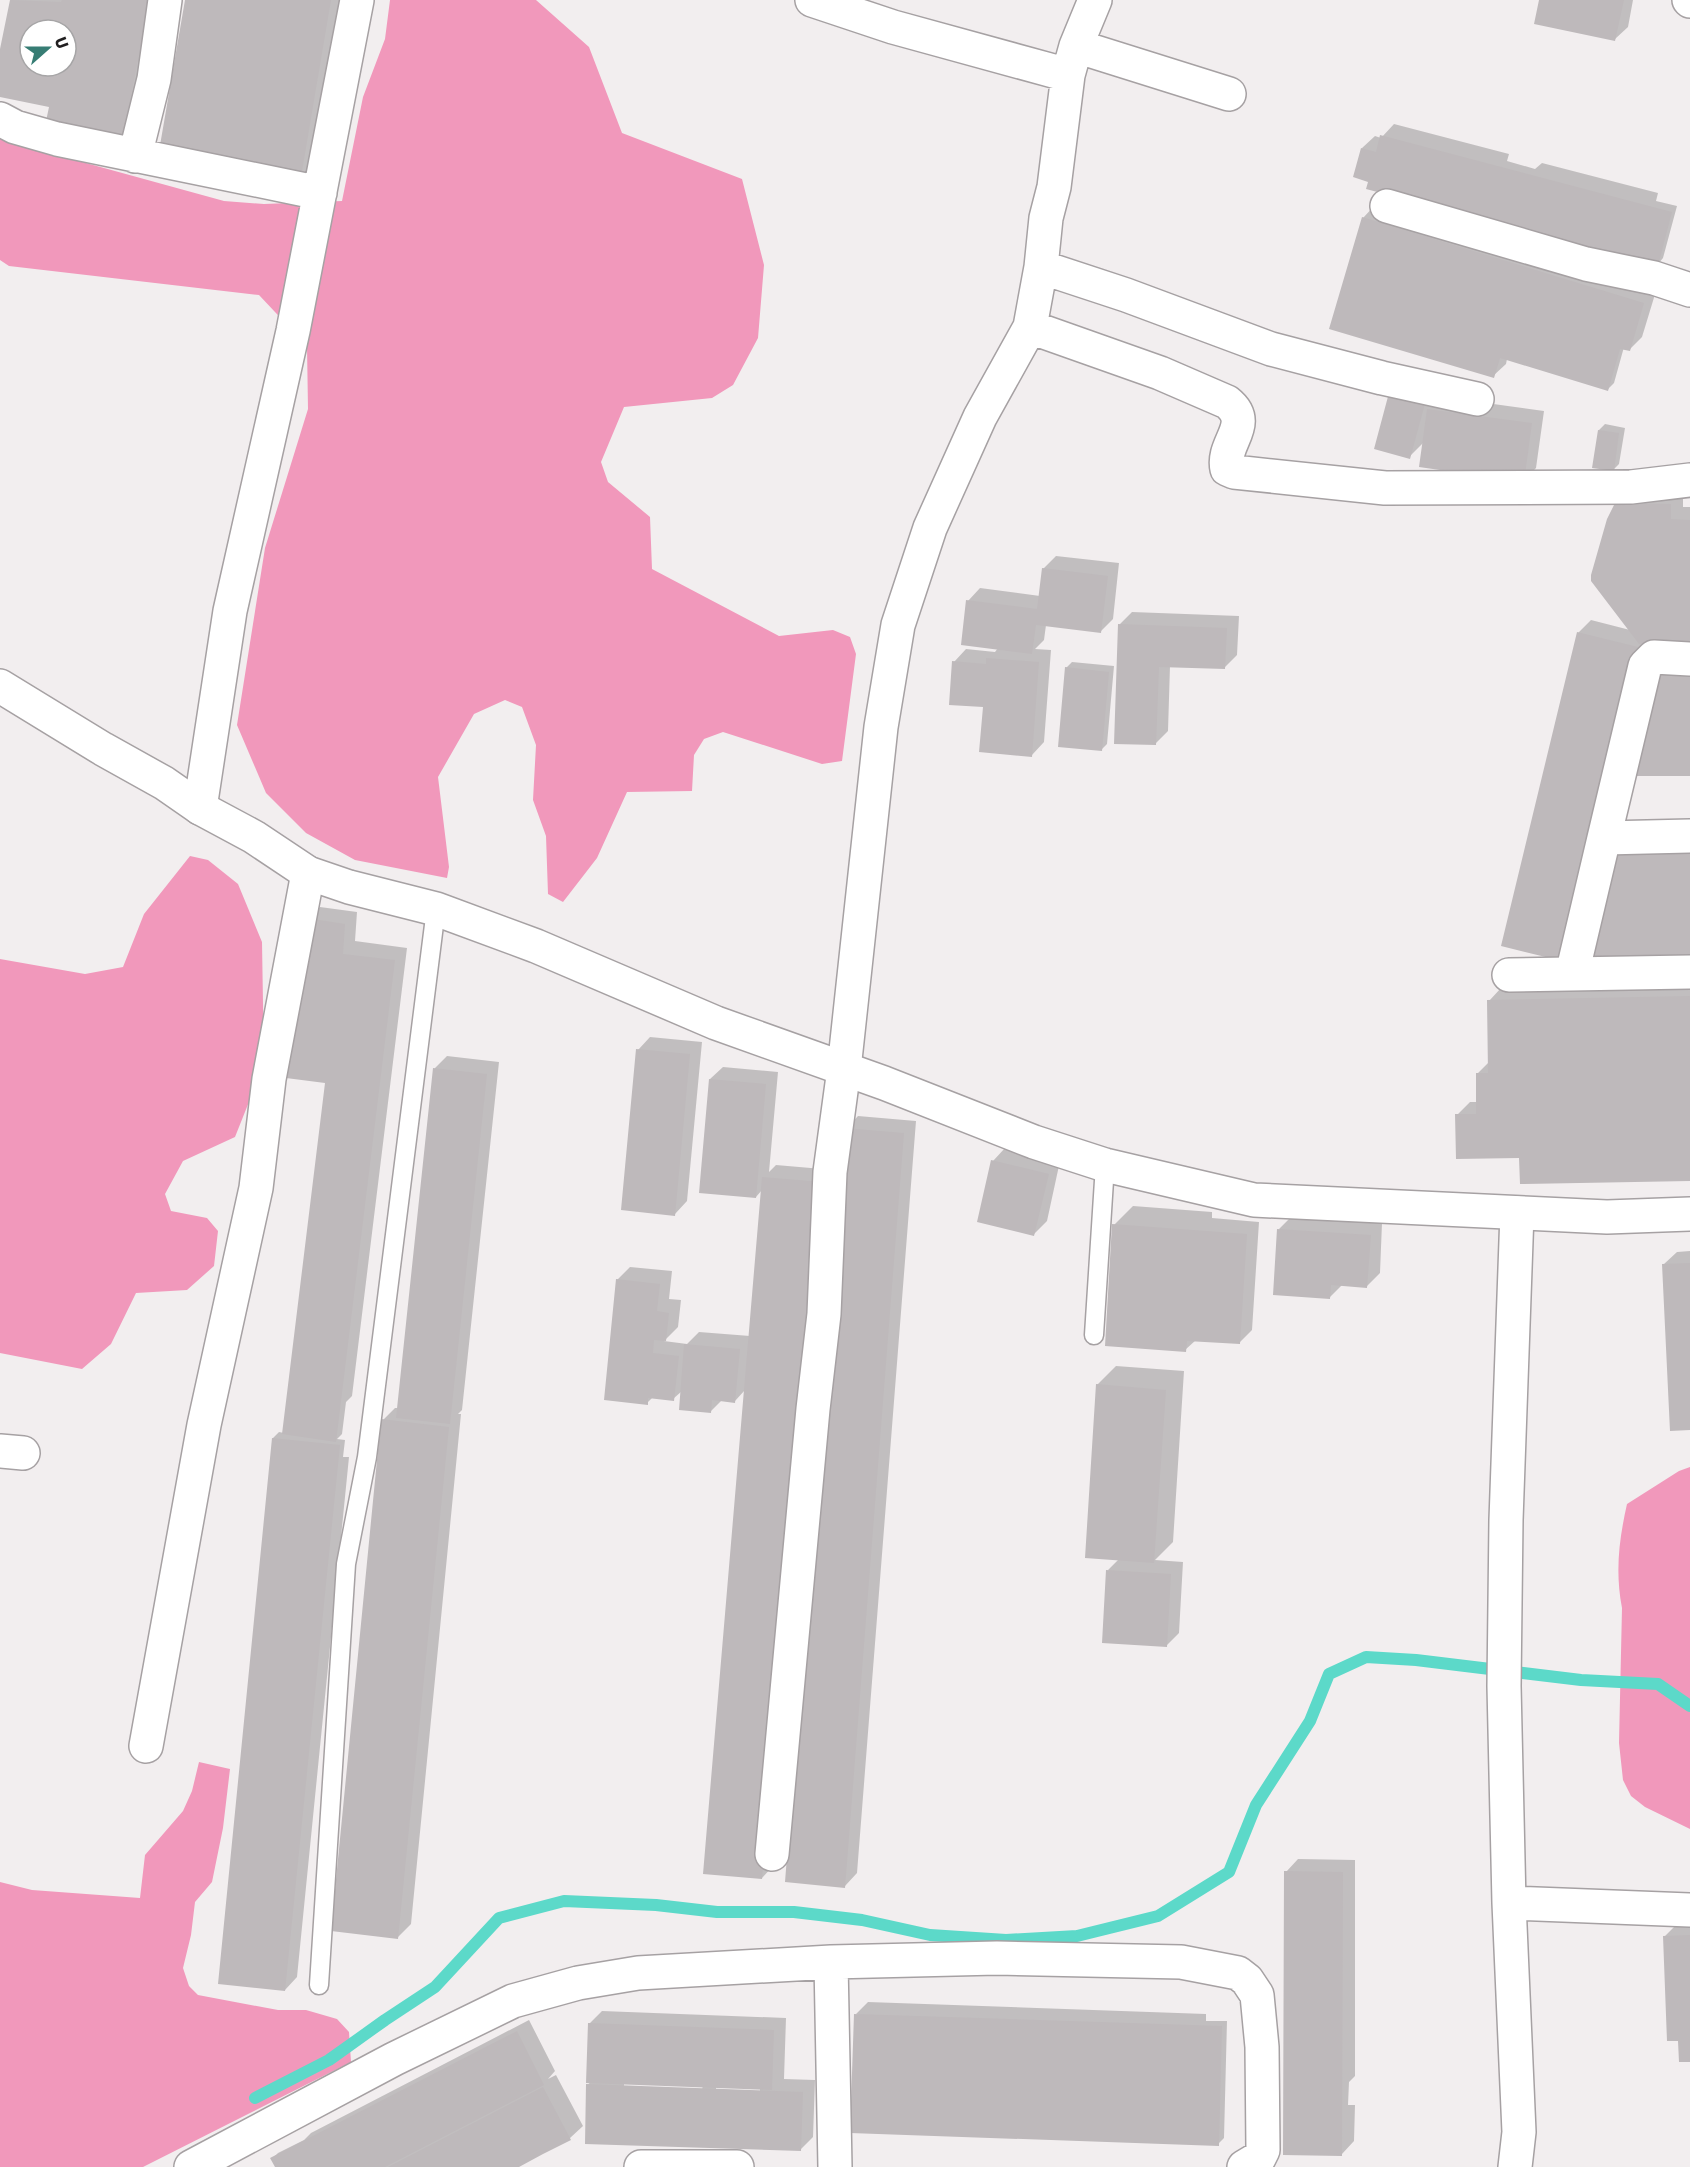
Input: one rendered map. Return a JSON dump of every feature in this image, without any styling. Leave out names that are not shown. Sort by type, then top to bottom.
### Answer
[{"type":"street","points":[[135,156],[154,79],[165,0]]},
{"type":"street","points":[[200,808],[230,611],[293,332],[357,0]]},
{"type":"street","points":[[812,0],[893,27],[1072,60],[1229,93]]},
{"type":"street","points":[[772,1854],[813,1409],[824,1314],[830,1172],[844,1068],[882,727],[898,625],[930,528],[980,417],[1030,327],[1041,267],[1046,218],[1054,187],[1072,60],[1095,0]]},
{"type":"street","points":[[0,120],[15,127],[57,139],[320,193]]},
{"type":"street","points":[[1387,206],[1586,264],[1654,278],[1690,290],[1690,265]]},
{"type":"street","points":[[1041,267],[1126,295],[1271,349],[1382,378],[1477,399]]},
{"type":"street","points":[[1030,327],[1160,373],[1227,402],[1236,409],[1239,421],[1225,461],[1227,469],[1234,472],[1385,488],[1631,487],[1690,480]]},
{"type":"street","points":[[1572,974],[1645,666],[1654,657],[1690,659]]},
{"type":"street","points":[[0,686],[164,783],[200,808],[254,837],[308,873],[349,887],[436,909],[536,946],[716,1023],[844,1068],[1034,1142],[1105,1165],[1254,1200],[1607,1217],[1690,1214]]},
{"type":"street","points":[[1604,838],[1690,836]]},
{"type":"street","points":[[146,1746],[204,1425],[256,1188],[269,1079],[308,873]]},
{"type":"street","points":[[1509,975],[1690,972]]},
{"type":"street","points":[[1515,2167],[1519,2132],[1509,1903],[1504,1686],[1506,1520],[1517,1213]]},
{"type":"street","points":[[1509,1903],[1690,1910]]},
{"type":"street","points":[[191,2167],[394,2058],[513,2001],[578,1983],[638,1973],[831,1962],[997,1958],[1181,1962],[1238,1973],[1247,1980],[1257,1995],[1262,2047],[1263,2150],[1259,2158],[1244,2167]]},
{"type":"street","points":[[831,1962],[835,2167]]},
{"type":"street","points":[[646,2167],[737,2167]]},
{"type":"lane","points":[[319,1985],[346,1564],[368,1457],[436,909]]},
{"type":"lane","points":[[1095,1335],[1105,1165]]},
{"type":"shaded area","points":[[390,0],[536,0],[589,47],[622,133],[742,179],[764,265],[758,338],[733,385],[712,398],[624,407],[601,462],[608,482],[650,517],[652,569],[779,636],[833,630],[850,637],[856,654],[842,761],[822,764],[723,732],[704,739],[694,755],[692,791],[627,792],[597,858],[563,902],[548,894],[546,836],[533,800],[536,745],[522,707],[505,700],[474,714],[438,777],[449,867],[447,878],[355,860],[306,833],[266,793],[237,725],[265,548],[308,409],[307,346],[259,295],[9,266],[0,260],[0,128],[64,157],[224,201],[264,204],[342,201],[363,97],[385,39]]},
{"type":"shaded area","points":[[190,856],[208,860],[238,884],[262,942],[264,1064],[235,1137],[183,1161],[165,1194],[171,1211],[207,1218],[218,1231],[214,1266],[187,1290],[136,1293],[111,1344],[82,1369],[0,1353],[0,959],[85,974],[123,967],[144,914]]},
{"type":"shaded area","points":[[1690,1467],[1690,1829],[1645,1807],[1631,1796],[1623,1780],[1619,1743],[1622,1608],[1618,1568],[1627,1504],[1679,1471]]},
{"type":"shaded area","points":[[199,1762],[230,1769],[223,1828],[212,1882],[195,1902],[191,1935],[183,1968],[189,1986],[198,1995],[278,2010],[306,2010],[337,2019],[349,2032],[351,2062],[143,2167],[0,2167],[0,1882],[32,1890],[140,1898],[145,1855],[183,1811],[192,1791]]},
{"type":"building","points":[[10,0],[61,2],[62,0],[150,0],[122,141],[45,126],[49,107],[0,97],[0,49]]},
{"type":"building","points":[[185,0],[331,0],[300,183],[158,157]]},
{"type":"building","points":[[1539,0],[1624,0],[1615,41],[1534,24]]},
{"type":"building","points":[[1380,135],[1672,212],[1658,266],[1366,189],[1368,182],[1353,177],[1361,148],[1376,152]]},
{"type":"building","points":[[1362,217],[1644,303],[1630,351],[1620,349],[1608,391],[1500,358],[1494,378],[1329,329]]},
{"type":"building","points":[[1390,389],[1426,400],[1410,459],[1374,449]]},
{"type":"building","points":[[1427,409],[1532,423],[1524,482],[1419,467]]},
{"type":"building","points":[[1598,430],[1619,433],[1614,471],[1592,468]]},
{"type":"building","points":[[1615,503],[1671,504],[1671,519],[1690,520],[1690,646],[1639,644],[1591,581],[1607,519]]},
{"type":"building","points":[[1042,568],[1108,576],[1101,633],[1036,625],[1032,654],[961,645],[966,600],[1037,609]]},
{"type":"building","points":[[1118,624],[1227,628],[1225,669],[1159,667],[1156,745],[1114,744]]},
{"type":"building","points":[[1577,632],[1638,647],[1562,961],[1501,946]]},
{"type":"building","points":[[986,658],[1039,662],[1032,757],[979,752],[983,707],[949,705],[952,661],[986,664]]},
{"type":"building","points":[[1065,667],[1109,672],[1102,751],[1058,747]]},
{"type":"building","points":[[1649,671],[1690,671],[1690,776],[1637,776],[1637,720],[1649,721]]},
{"type":"building","points":[[1690,851],[1690,955],[1593,959],[1591,910],[1601,855]]},
{"type":"building","points":[[306,918],[345,924],[343,954],[395,960],[336,1442],[282,1434],[325,1083],[286,1078]]},
{"type":"building","points":[[1690,996],[1690,1181],[1520,1184],[1519,1158],[1456,1159],[1455,1114],[1476,1114],[1476,1073],[1488,1073],[1487,1000]]},
{"type":"building","points":[[636,1049],[690,1054],[675,1216],[621,1210]]},
{"type":"building","points":[[433,1068],[487,1074],[450,1424],[396,1418]]},
{"type":"building","points":[[709,1079],[766,1084],[756,1198],[699,1193]]},
{"type":"building","points":[[844,1128],[904,1133],[845,1888],[785,1882]]},
{"type":"building","points":[[991,1160],[1049,1174],[1034,1236],[977,1222]]},
{"type":"building","points":[[762,1177],[822,1182],[762,1879],[703,1874]]},
{"type":"building","points":[[1112,1224],[1247,1234],[1240,1344],[1187,1341],[1186,1352],[1105,1346]]},
{"type":"building","points":[[1277,1229],[1371,1235],[1367,1288],[1331,1285],[1330,1299],[1273,1295]]},
{"type":"building","points":[[1690,1263],[1690,1430],[1670,1431],[1662,1264]]},
{"type":"building","points":[[616,1279],[660,1284],[657,1311],[669,1313],[666,1341],[654,1340],[653,1353],[679,1356],[674,1401],[648,1398],[648,1405],[604,1400]]},
{"type":"building","points":[[684,1344],[740,1349],[735,1403],[712,1400],[711,1413],[679,1410]]},
{"type":"building","points":[[1096,1384],[1166,1390],[1154,1563],[1085,1558]]},
{"type":"building","points":[[381,1419],[449,1427],[398,1939],[331,1931]]},
{"type":"building","points":[[272,1438],[340,1445],[285,1991],[218,1984]]},
{"type":"building","points":[[1106,1570],[1171,1574],[1167,1647],[1102,1643]]},
{"type":"building","points":[[1284,1871],[1343,1872],[1342,2156],[1283,2155]]},
{"type":"building","points":[[1690,1935],[1690,2062],[1679,2062],[1678,2041],[1667,2041],[1663,1936]]},
{"type":"building","points":[[854,2014],[1222,2026],[1219,2146],[850,2133]]},
{"type":"building","points":[[588,2023],[774,2030],[772,2090],[586,2083]]},
{"type":"building","points":[[517,2031],[544,2085],[385,2167],[275,2167],[270,2158]]},
{"type":"building","points":[[586,2084],[803,2092],[801,2151],[585,2144]]},
{"type":"building","points":[[543,2087],[571,2140],[519,2167],[388,2167]]},
{"type":"waterway","points":[[255,2098],[329,2060],[435,1987],[499,1918],[564,1901],[656,1905],[717,1912],[794,1912],[862,1920],[930,1935],[1006,1940],[1077,1936],[1158,1916],[1229,1872],[1256,1805],[1310,1721],[1329,1674],[1366,1657],[1416,1660],[1581,1680],[1658,1684],[1690,1706]]}]
